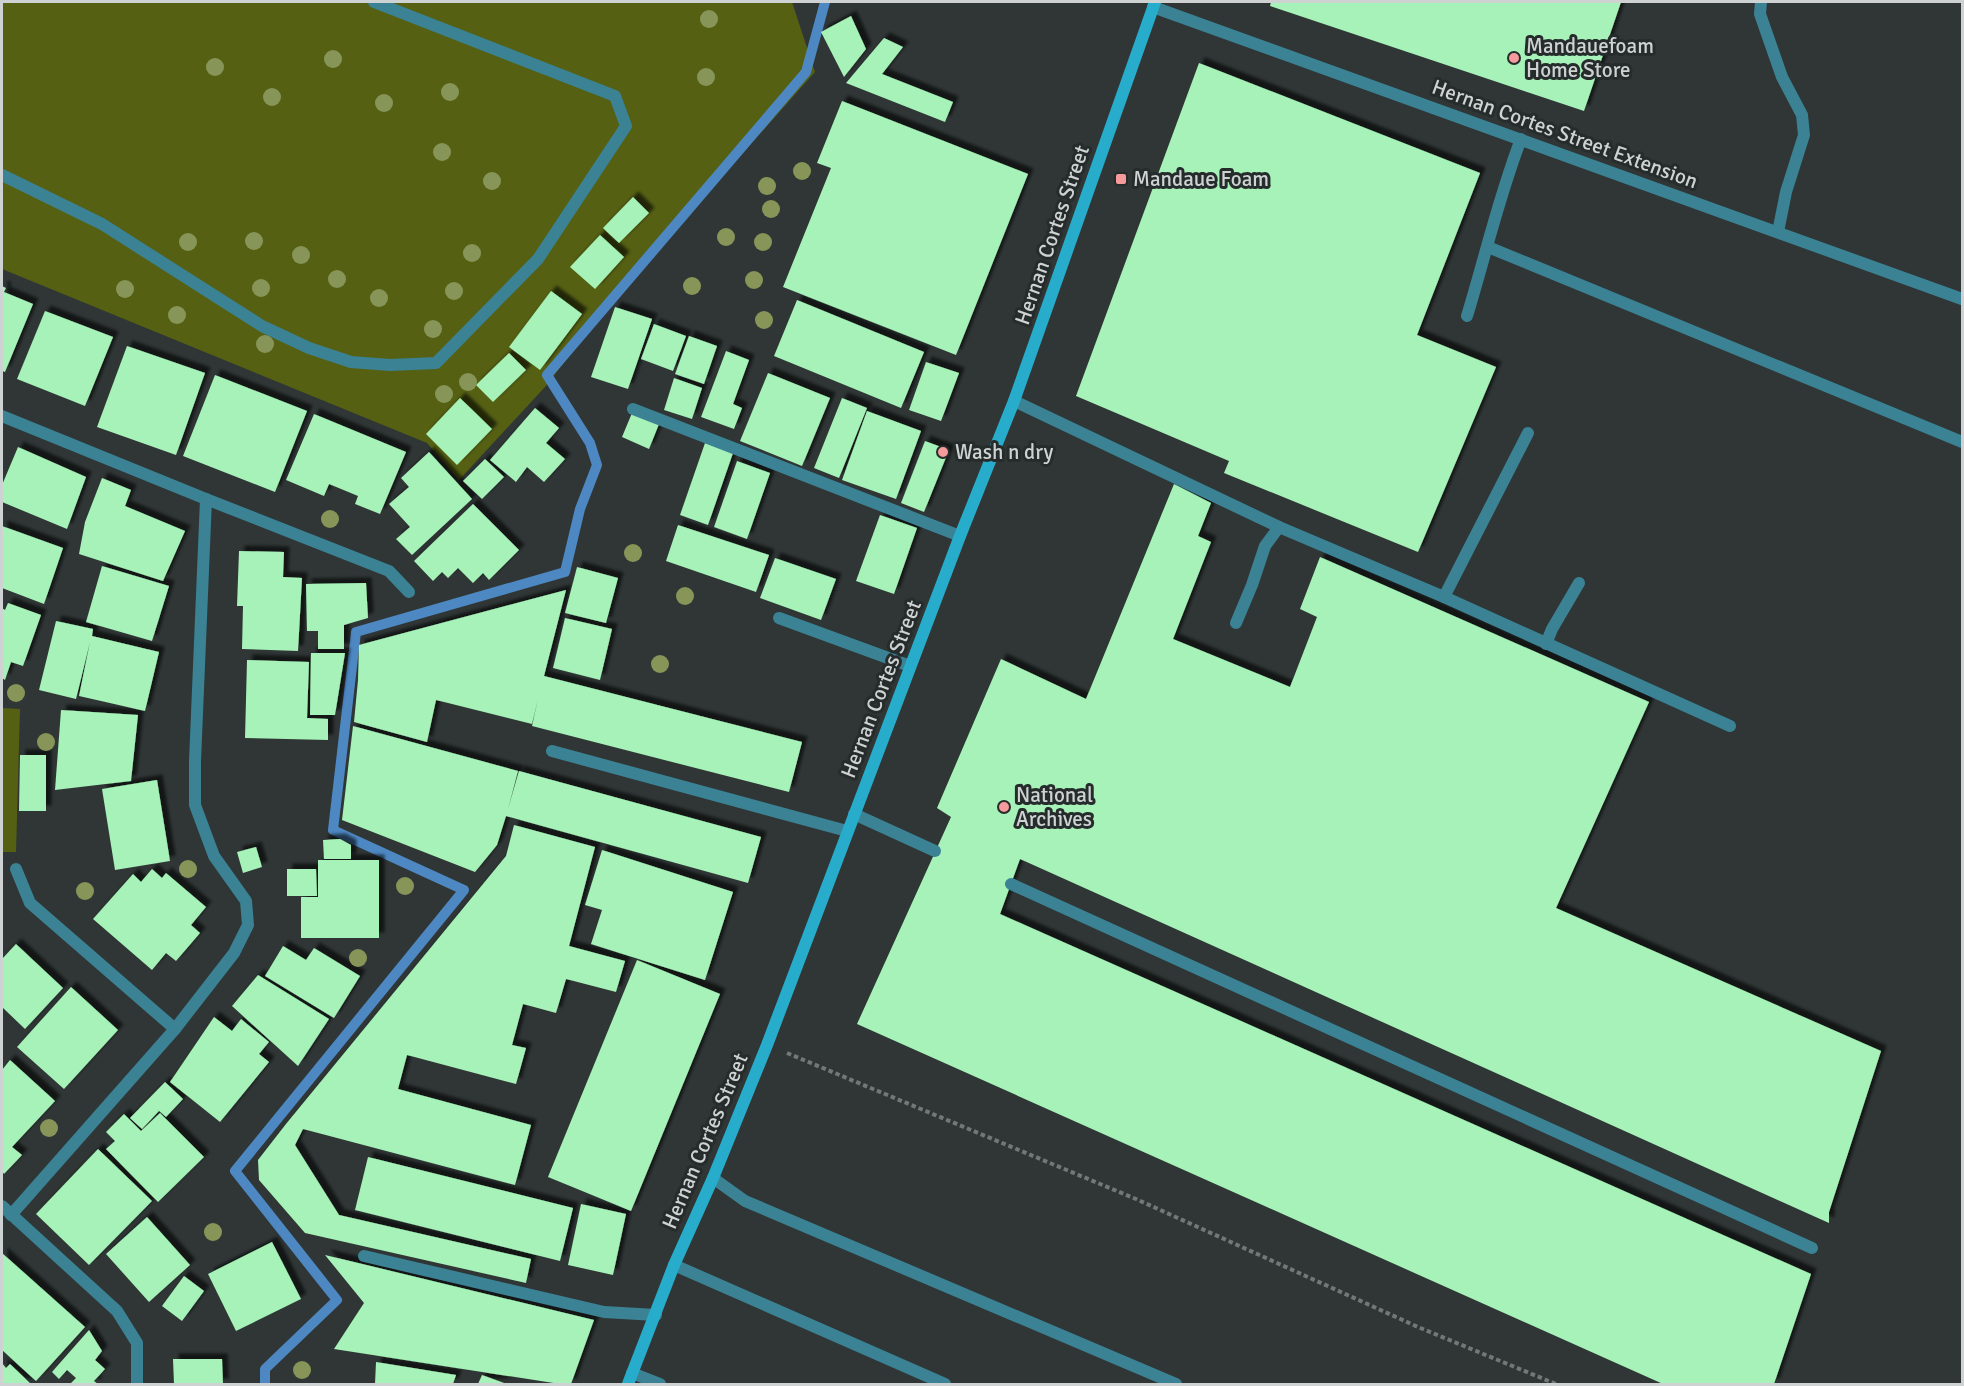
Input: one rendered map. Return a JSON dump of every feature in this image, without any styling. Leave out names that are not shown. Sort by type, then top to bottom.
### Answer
[{"type":"main road","name":"Hernan Cortes Street","points":[[630,1379],[674,1265],[713,1178],[766,1045],[960,536],[1014,401],[1154,4]]},
{"type":"street","points":[[2,175],[102,224],[262,326],[309,348],[351,362],[436,363],[538,259],[626,126],[615,96],[374,2]]},
{"type":"street","points":[[1761,2],[1760,14],[1782,77],[1802,115],[1804,135],[1786,192],[1778,232]]},
{"type":"street","name":"Hernan Cortes Street Extension","points":[[1154,4],[1962,299]]},
{"type":"street","points":[[1467,316],[1506,177],[1521,139]]},
{"type":"street","points":[[1488,246],[1962,442]]},
{"type":"street","points":[[1014,401],[1279,527],[1444,597],[1730,726]]},
{"type":"street","points":[[633,409],[960,536]]},
{"type":"street","points":[[2,416],[206,500],[389,571],[409,592]]},
{"type":"street","points":[[1444,597],[1528,433]]},
{"type":"street","points":[[11,1215],[175,1029],[234,953],[248,925],[246,902],[214,856],[195,805],[206,500]]},
{"type":"street","points":[[1236,624],[1265,546],[1279,527]]},
{"type":"street","points":[[1546,644],[1552,629],[1579,583]]},
{"type":"street","points":[[779,618],[910,666]]},
{"type":"street","points":[[552,751],[847,831]]},
{"type":"street","points":[[854,814],[935,851]]},
{"type":"street","points":[[16,869],[30,903],[175,1029]]},
{"type":"street","points":[[1011,884],[1812,1248]]},
{"type":"street","points":[[713,1178],[745,1201],[1176,1384]]},
{"type":"street","points":[[2,1206],[117,1311],[137,1343],[137,1384]]},
{"type":"street","points":[[364,1256],[604,1312],[656,1315]]},
{"type":"street","points":[[674,1265],[945,1384]]},
{"type":"street","points":[[630,1379],[660,1384]]},
{"type":"path","points":[[766,1045],[1136,1199],[1418,1327],[1556,1384]]},
{"type":"green space","points":[[2,2],[792,2],[815,72],[618,293],[545,387],[459,480],[427,443],[2,269]]},
{"type":"green space","points":[[2,708],[20,709],[16,852],[2,852]]},
{"type":"building","name":"Mandauefoam Home Store","points":[[1271,2],[1621,2],[1584,111],[1270,6]]},
{"type":"building","points":[[851,16],[866,49],[844,77],[821,32]]},
{"type":"building","points":[[884,38],[903,47],[882,74],[953,102],[945,122],[846,83]]},
{"type":"building","points":[[1199,63],[1480,173],[1417,335],[1496,367],[1418,552],[1224,473],[1229,461],[1076,396]]},
{"type":"building","points":[[842,101],[1028,174],[956,355],[783,287],[831,168],[817,163]]},
{"type":"building","points":[[633,197],[649,213],[619,243],[603,228]]},
{"type":"building","points":[[600,235],[624,257],[595,289],[570,267]]},
{"type":"building","points":[[2,286],[6,288],[4,292],[33,304],[5,372],[2,371]]},
{"type":"building","points":[[551,291],[582,314],[540,370],[509,347]]},
{"type":"building","points":[[797,300],[924,352],[901,408],[774,356]]},
{"type":"building","points":[[615,307],[652,319],[628,389],[591,377]]},
{"type":"building","points":[[45,311],[113,337],[85,406],[17,379]]},
{"type":"building","points":[[654,324],[686,336],[673,371],[641,359]]},
{"type":"building","points":[[689,336],[717,346],[704,384],[675,374]]},
{"type":"building","points":[[127,346],[205,373],[176,455],[97,427]]},
{"type":"building","points":[[726,351],[749,360],[733,404],[742,408],[734,429],[701,417]]},
{"type":"building","points":[[509,353],[526,370],[493,402],[476,385]]},
{"type":"building","points":[[926,362],[959,373],[941,421],[909,410]]},
{"type":"building","points":[[768,373],[830,398],[802,466],[740,441]]},
{"type":"building","points":[[215,375],[307,411],[275,492],[183,456]]},
{"type":"building","points":[[674,378],[702,388],[692,419],[664,410]]},
{"type":"building","points":[[460,398],[492,429],[457,465],[426,434]]},
{"type":"building","points":[[842,398],[867,408],[839,478],[814,468]]},
{"type":"building","points":[[535,408],[559,428],[546,443],[565,459],[544,482],[527,467],[516,482],[490,460]]},
{"type":"building","points":[[867,411],[921,431],[896,499],[842,480]]},
{"type":"building","points":[[632,413],[659,424],[649,449],[622,437]]},
{"type":"building","points":[[314,414],[406,452],[380,514],[355,504],[358,496],[329,484],[324,496],[286,480]]},
{"type":"building","points":[[925,441],[949,450],[924,512],[901,503]]},
{"type":"building","points":[[705,443],[733,453],[708,525],[680,515]]},
{"type":"building","points":[[18,447],[86,477],[67,529],[2,502],[2,485]]},
{"type":"building","points":[[429,452],[472,499],[412,555],[396,539],[410,527],[389,504],[409,487],[401,478]]},
{"type":"building","points":[[485,459],[504,477],[482,499],[463,481]]},
{"type":"building","points":[[737,461],[770,473],[747,539],[714,527]]},
{"type":"building","points":[[102,478],[131,490],[125,506],[185,531],[163,581],[79,554],[85,522]]},
{"type":"building","points":[[1174,484],[1211,503],[1198,536],[1211,542],[1173,639],[1290,687],[1317,617],[1300,609],[1320,557],[1649,702],[1556,908],[1881,1051],[1829,1212],[1829,1223],[1020,859],[1000,914],[1811,1274],[1774,1384],[1663,1384],[857,1024],[951,817],[937,808],[1001,659],[1086,699]]},
{"type":"building","points":[[473,504],[519,550],[489,580],[483,573],[473,583],[458,568],[448,578],[442,572],[433,581],[414,561]]},
{"type":"building","points":[[880,515],[917,528],[894,594],[856,581]]},
{"type":"building","points":[[678,525],[769,555],[756,592],[666,561]]},
{"type":"building","points":[[2,526],[63,548],[44,604],[2,588]]},
{"type":"building","points":[[239,551],[284,552],[283,577],[302,578],[298,651],[242,649],[243,606],[237,606]]},
{"type":"building","points":[[775,558],[836,579],[821,620],[760,598]]},
{"type":"building","points":[[102,566],[169,586],[152,641],[86,622]]},
{"type":"building","points":[[577,567],[618,578],[606,623],[565,613]]},
{"type":"building","points":[[366,583],[368,618],[344,625],[344,649],[318,649],[318,631],[307,631],[306,584]]},
{"type":"building","points":[[566,590],[544,676],[802,742],[789,792],[532,726],[538,699],[532,724],[436,700],[427,742],[354,722],[359,645]]},
{"type":"building","points":[[8,603],[41,615],[23,666],[11,662],[5,680],[2,678],[2,608],[5,610]]},
{"type":"building","points":[[565,618],[612,629],[600,680],[553,668]]},
{"type":"building","points":[[56,621],[93,629],[92,636],[159,652],[145,711],[79,696],[90,642],[76,699],[39,690]]},
{"type":"building","points":[[311,653],[345,653],[335,715],[310,715]]},
{"type":"building","points":[[247,660],[309,662],[307,718],[328,719],[328,740],[245,738]]},
{"type":"building","points":[[61,710],[138,715],[131,781],[55,790]]},
{"type":"building","points":[[353,726],[518,771],[508,809],[519,771],[761,837],[748,883],[506,816],[497,845],[475,872],[342,820]]},
{"type":"building","points":[[20,755],[46,755],[46,811],[19,811]]},
{"type":"building","points":[[157,780],[170,861],[115,870],[102,789]]},
{"type":"building","points":[[514,825],[595,847],[569,946],[625,961],[616,992],[566,979],[556,1013],[523,1004],[512,1045],[526,1048],[516,1084],[407,1055],[398,1089],[531,1125],[515,1185],[303,1129],[295,1145],[339,1215],[531,1259],[526,1283],[305,1233],[259,1180],[258,1160],[506,856]]},
{"type":"building","points":[[340,839],[351,845],[351,859],[324,859],[323,840]]},
{"type":"building","points":[[256,847],[262,867],[243,873],[237,852]]},
{"type":"building","points":[[602,850],[733,892],[705,980],[591,944],[602,910],[585,905]]},
{"type":"building","points":[[318,860],[379,860],[379,938],[301,938],[301,897],[318,897]]},
{"type":"building","points":[[152,869],[162,878],[166,873],[206,907],[191,925],[200,933],[176,961],[166,953],[152,970],[93,919],[133,874],[141,882]]},
{"type":"building","points":[[287,869],[316,869],[317,896],[287,896]]},
{"type":"building","points":[[16,944],[63,988],[25,1029],[2,1007],[2,959]]},
{"type":"building","points":[[283,946],[306,960],[314,948],[360,976],[334,1018],[265,976]]},
{"type":"building","points":[[637,960],[720,994],[631,1211],[548,1177]]},
{"type":"building","points":[[258,975],[329,1019],[298,1066],[232,1006]]},
{"type":"building","points":[[71,987],[118,1030],[64,1089],[17,1047]]},
{"type":"building","points":[[214,1017],[232,1031],[241,1019],[269,1042],[259,1054],[269,1062],[220,1122],[170,1082]]},
{"type":"building","points":[[10,1060],[55,1101],[12,1147],[22,1155],[4,1174],[2,1171],[2,1070]]},
{"type":"building","points":[[165,1082],[183,1099],[166,1117],[157,1109],[159,1111],[142,1129],[130,1118]]},
{"type":"building","points":[[160,1113],[204,1157],[158,1202],[106,1149],[115,1141],[106,1132],[124,1114],[141,1131]]},
{"type":"building","points":[[98,1149],[152,1201],[89,1265],[36,1214]]},
{"type":"building","points":[[368,1157],[573,1208],[560,1261],[355,1210]]},
{"type":"building","points":[[581,1204],[626,1214],[613,1275],[568,1265]]},
{"type":"building","points":[[147,1217],[190,1265],[149,1302],[106,1254]]},
{"type":"building","points":[[272,1242],[301,1299],[236,1331],[208,1274]]},
{"type":"building","points":[[2,1253],[85,1327],[36,1381],[2,1350]]},
{"type":"building","points":[[325,1255],[594,1320],[571,1384],[334,1349],[364,1303]]},
{"type":"building","points":[[184,1276],[204,1291],[182,1321],[162,1306]]},
{"type":"building","points":[[89,1330],[102,1351],[95,1360],[105,1369],[94,1381],[98,1384],[70,1384],[76,1378],[67,1370],[59,1379],[52,1372]]},
{"type":"building","points":[[173,1359],[222,1359],[223,1384],[174,1384]]},
{"type":"building","points":[[376,1362],[456,1375],[453,1384],[375,1384]]},
{"type":"building","points":[[2,1363],[6,1368],[10,1364],[31,1384],[2,1384]]},
{"type":"building","points":[[482,1375],[507,1384],[478,1384]]},
{"type":"waterway","points":[[265,1384],[265,1369],[337,1300],[235,1171],[464,890],[333,830],[356,632],[565,572],[580,509],[597,465],[590,443],[547,375],[806,72],[825,2]]},
{"type":"place","name":"Mandauefoam Home Store","points":[[1514,58]]},
{"type":"place","name":"Mandaue Foam","points":[[1121,179]]},
{"type":"place","name":"Wash n dry","points":[[943,452]]},
{"type":"place","name":"National Archives","points":[[1004,807]]}]
